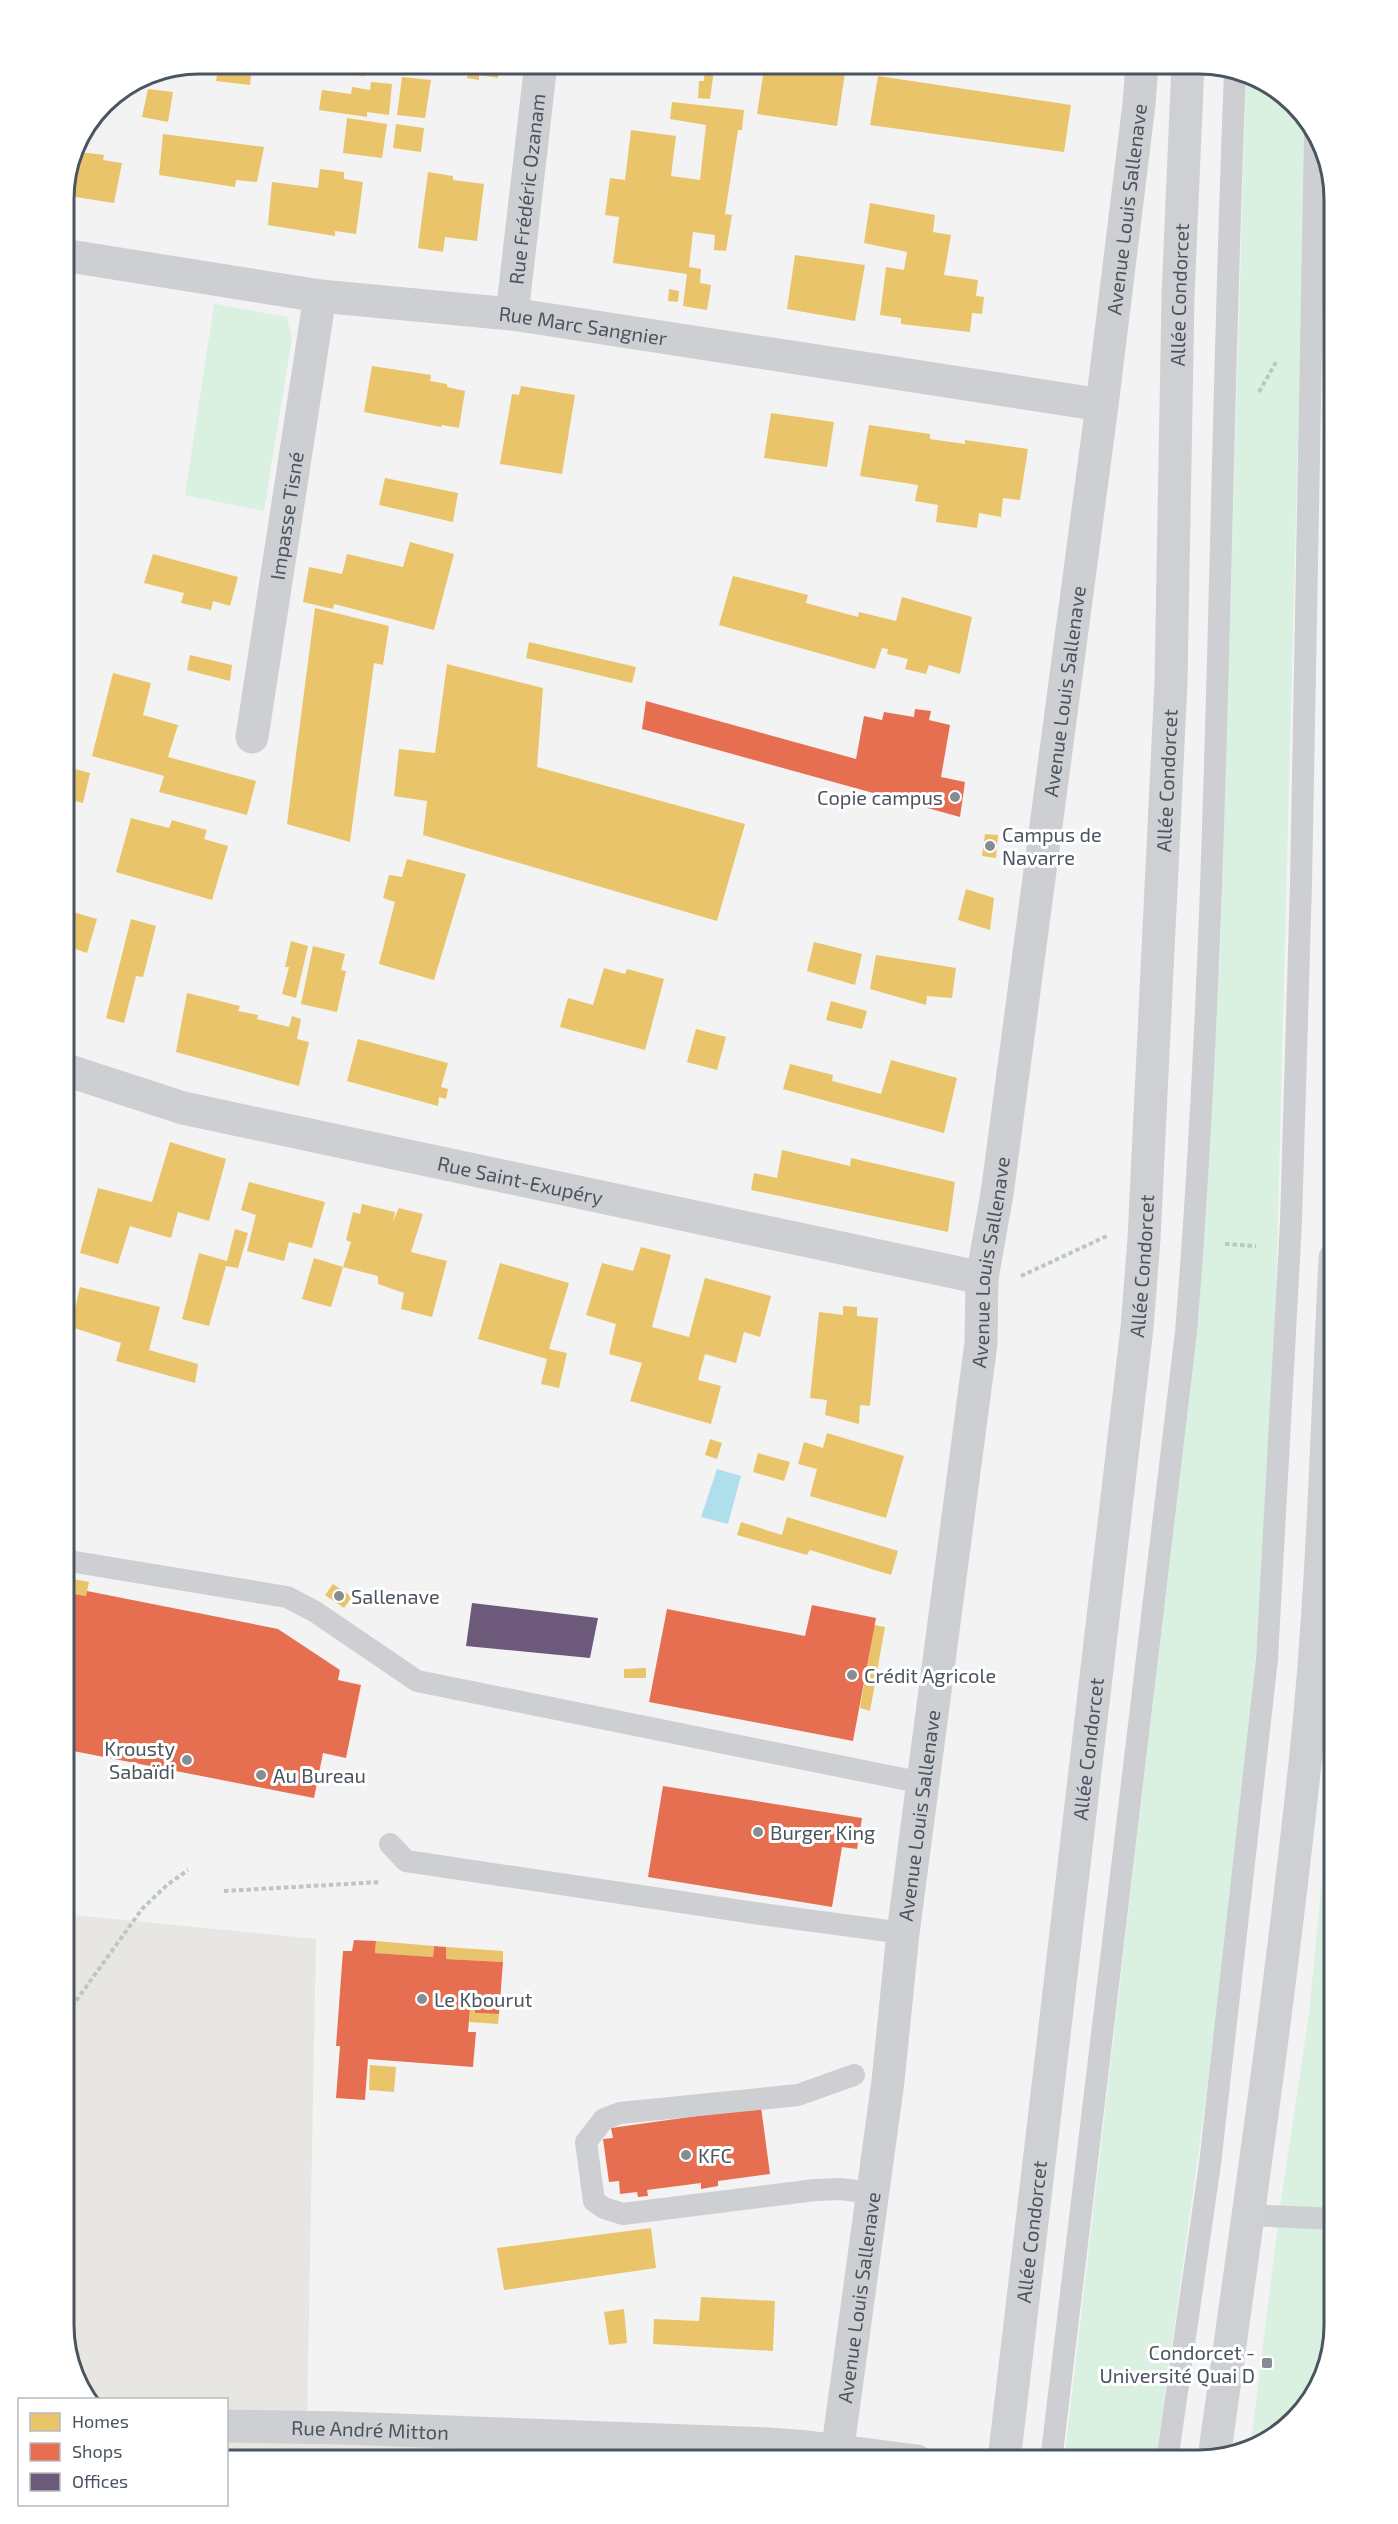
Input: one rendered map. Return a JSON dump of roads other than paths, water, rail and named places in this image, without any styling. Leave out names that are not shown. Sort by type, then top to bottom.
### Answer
[{"type":"main road","name":"Allée Condorcet","points":[[1005,2450],[1137,1328],[1144,1239],[1171,682],[1178,296],[1188,74]]},
{"type":"main road","points":[[1216,2449],[1250,2215],[1306,1751],[1324,1473]]},
{"type":"street","name":"Rue Frédéric Ozanam","points":[[512,314],[540,74]]},
{"type":"street","name":"Avenue Louis Sallenave","points":[[838,2450],[888,2081],[903,1933],[981,1343],[982,1278],[999,1183],[1102,405],[1141,74]]},
{"type":"street","name":"Rue Marc Sangnier","points":[[74,257],[320,296],[512,314],[1102,405]]},
{"type":"street","name":"Impasse Tisné","points":[[252,737],[320,296]]},
{"type":"street","name":"Rue Saint-Exupéry","points":[[74,1073],[183,1108],[982,1278]]},
{"type":"street","name":"Rue André Mitton","points":[[228,2426],[344,2428],[768,2444],[802,2450]]},
{"type":"lane","points":[[1052,2450],[1183,1356],[1196,1215],[1215,807],[1228,256],[1235,79]]},
{"type":"lane","points":[[1169,2450],[1211,2152],[1267,1659],[1291,1198],[1301,884],[1315,150]]},
{"type":"lane","points":[[74,1562],[287,1597],[314,1611],[417,1681],[923,1783]]},
{"type":"lane","points":[[390,1844],[406,1861],[903,1933]]},
{"type":"lane","points":[[854,2074],[798,2095],[620,2113],[604,2119],[586,2142],[594,2200],[604,2208],[623,2214],[815,2190],[840,2189],[873,2193]]},
{"type":"lane","points":[[1250,2215],[1324,2218]]},
{"type":"water","points":[[717,1469],[741,1476],[728,1524],[701,1517]]},
{"type":"place","name":"Copie campus","points":[[955,797]]},
{"type":"place","name":"Campus de Navarre","points":[[990,846]]},
{"type":"place","name":"Sallenave","points":[[339,1596]]},
{"type":"place","name":"Crédit Agricole","points":[[852,1675]]},
{"type":"place","name":"Krousty Sabaïdi","points":[[187,1760]]},
{"type":"place","name":"Au Bureau","points":[[261,1775]]},
{"type":"place","name":"Burger King","points":[[758,1832]]},
{"type":"place","name":"Le Kbourut","points":[[422,1999]]},
{"type":"place","name":"KFC","points":[[686,2155]]},
{"type":"place","name":"Condorcet - Université Quai D","points":[[1267,2363]]}]
